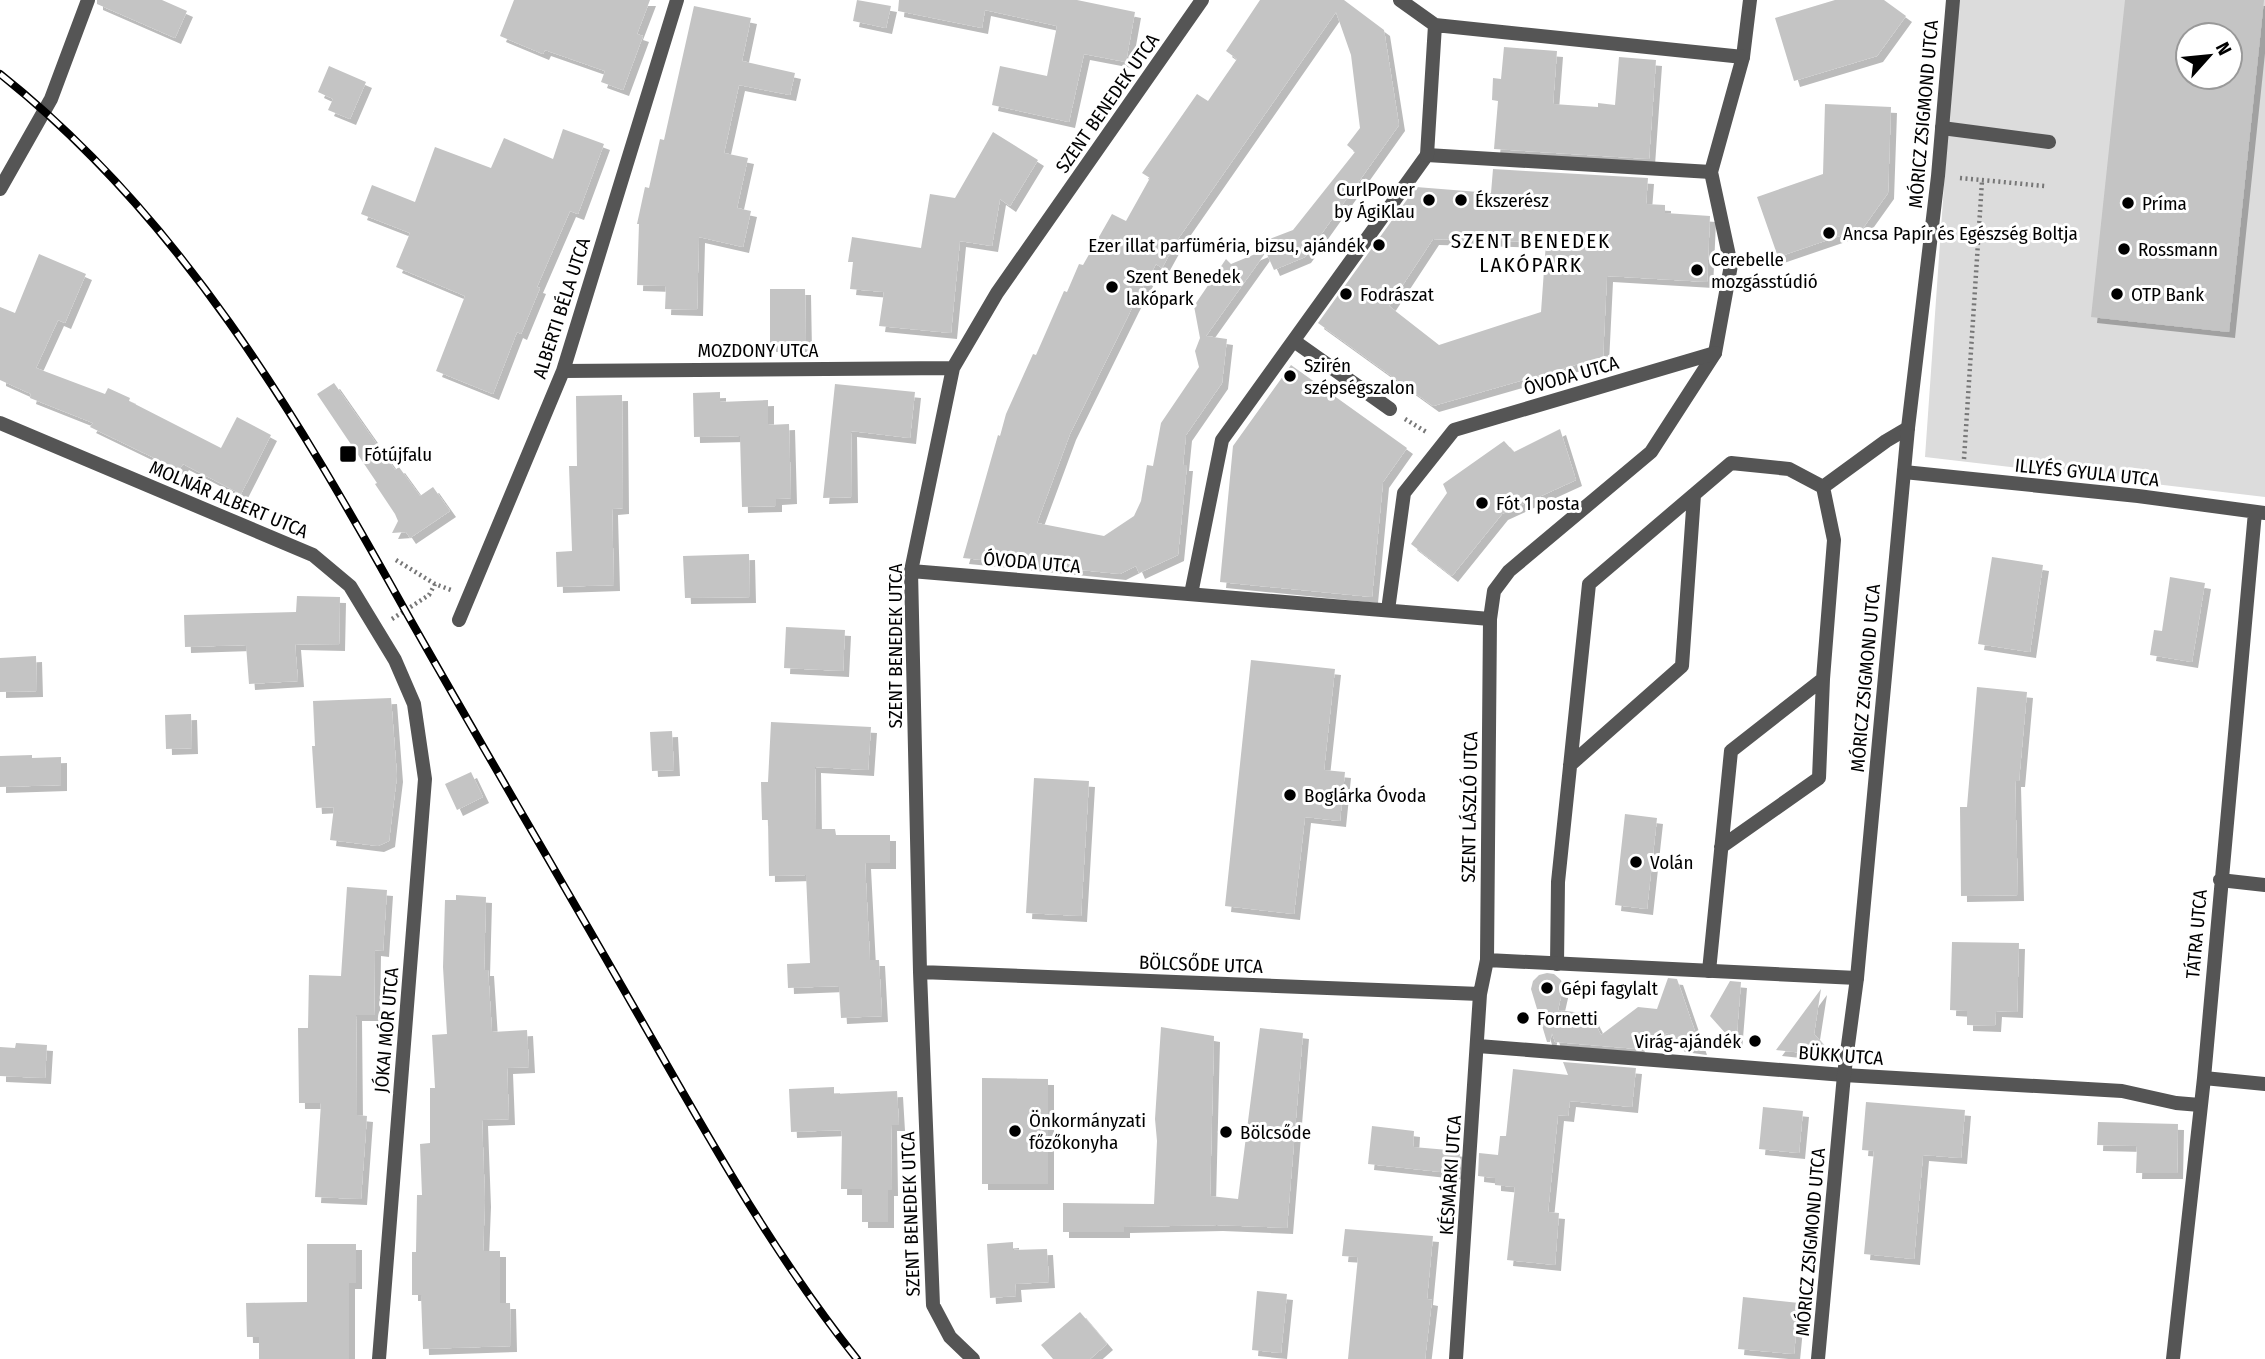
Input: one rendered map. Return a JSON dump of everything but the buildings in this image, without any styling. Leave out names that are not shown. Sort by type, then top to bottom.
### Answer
[{"type":"street","points":[[0,189],[51,99],[88,0]]},
{"type":"street","name":"ALBERTI BÉLA UTCA","points":[[459,620],[563,371],[677,0]]},
{"type":"street","name":"SZENT BENEDEK UTCA","points":[[972,1359],[950,1337],[933,1305],[919,972],[911,571],[953,368],[996,293],[1202,0]]},
{"type":"street","points":[[1400,0],[1435,24],[1743,57]]},
{"type":"street","points":[[1715,353],[1731,265],[1711,172],[1743,57],[1750,0]]},
{"type":"street","name":"MÓRICZ ZSIGMOND UTCA","points":[[1818,1359],[1844,1075],[1857,978],[1908,428],[1938,176],[1953,0]]},
{"type":"street","points":[[1191,594],[1222,440],[1427,155],[1435,24]]},
{"type":"street","points":[[1942,128],[2049,142]]},
{"type":"street","points":[[1427,155],[1711,172]]},
{"type":"street","points":[[1294,341],[1390,409]]},
{"type":"street","name":"ÓVODA UTCA","points":[[1388,610],[1404,493],[1454,429],[1715,353]]},
{"type":"street","name":"SZENT LÁSZLÓ UTCA","points":[[1480,994],[1487,960],[1490,619],[1494,591],[1509,572],[1651,452],[1715,353]]},
{"type":"street","name":"MOZDONY UTCA","points":[[563,371],[953,368]]},
{"type":"street","name":"MOLNÁR ALBERT UTCA","points":[[0,423],[313,555],[350,586],[395,660],[414,704]]},
{"type":"street","points":[[1823,487],[1908,428]]},
{"type":"street","points":[[1557,964],[1558,882],[1589,584],[1731,463],[1789,469],[1823,487]]},
{"type":"street","name":"ILLYÉS GYULA UTCA","points":[[1904,472],[2260,512]]},
{"type":"street","points":[[1721,847],[1819,778],[1823,679],[1834,540],[1823,487]]},
{"type":"street","points":[[1570,765],[1682,666],[1694,495]]},
{"type":"street","name":"TÁTRA UTCA","points":[[2173,1359],[2204,1078],[2220,880],[2260,512]]},
{"type":"street","name":"ÓVODA UTCA","points":[[911,571],[1490,619]]},
{"type":"street","points":[[1709,971],[1731,751],[1823,679]]},
{"type":"street","name":"JÓKAI MÓR UTCA","points":[[379,1359],[425,779],[414,704]]},
{"type":"street","points":[[2220,880],[2265,885]]},
{"type":"street","points":[[1487,960],[1857,978]]},
{"type":"street","name":"BÖLCSŐDE UTCA","points":[[919,972],[1480,994]]},
{"type":"street","name":"KÉSMÁRKI UTCA","points":[[1456,1359],[1480,994]]},
{"type":"street","name":"BÜKK UTCA","points":[[1478,1045],[1844,1075],[2122,1091],[2175,1103],[2200,1105]]},
{"type":"street","points":[[2204,1078],[2265,1084]]},
{"type":"path","points":[[1938,176],[2045,186]]},
{"type":"path","points":[[1962,478],[1983,181]]},
{"type":"path","points":[[1390,409],[1443,443]]},
{"type":"path","points":[[397,560],[435,583],[469,597]]},
{"type":"path","points":[[377,628],[429,595],[435,583]]},
{"type":"shaded area","points":[[1957,0],[2265,0],[2265,497],[1925,457]]},
{"type":"railway","points":[[0,74],[65,130],[124,191],[179,255],[276,392],[321,464],[738,1186],[795,1274],[857,1359]]},
{"type":"place","name":"CurlPower by ÁgiKlau","points":[[1429,200]]},
{"type":"place","name":"Ékszerész","points":[[1461,200]]},
{"type":"place","name":"Príma","points":[[2128,203]]},
{"type":"place","name":"Ancsa Papír és Egészség Boltja","points":[[1829,233]]},
{"type":"place","name":"Ezer illat parfüméria, bizsu, ajándék","points":[[1379,245]]},
{"type":"place","name":"Rossmann","points":[[2124,249]]},
{"type":"place","name":"Cerebelle mozgásstúdió","points":[[1697,270]]},
{"type":"place","name":"Szent Benedek lakópark","points":[[1112,287]]},
{"type":"place","name":"Fodrászat","points":[[1346,294]]},
{"type":"place","name":"OTP Bank","points":[[2117,294]]},
{"type":"place","name":"Szirén szépségszalon","points":[[1290,376]]},
{"type":"place","name":"Fótújfalu","points":[[348,454]]},
{"type":"place","name":"Fót 1 posta","points":[[1482,503]]},
{"type":"place","name":"Boglárka Óvoda","points":[[1290,795]]},
{"type":"place","name":"Volán","points":[[1636,862]]},
{"type":"place","name":"Gépi fagylalt","points":[[1547,988]]},
{"type":"place","name":"Fornetti","points":[[1523,1018]]},
{"type":"place","name":"Virág-ajándék","points":[[1755,1041]]},
{"type":"place","name":"Önkormányzati főzőkonyha","points":[[1015,1131]]},
{"type":"place","name":"Bölcsőde","points":[[1226,1132]]},
{"type":"district","name":"SZENT BENEDEK LAKÓPARK","points":[[1531,253]]}]
